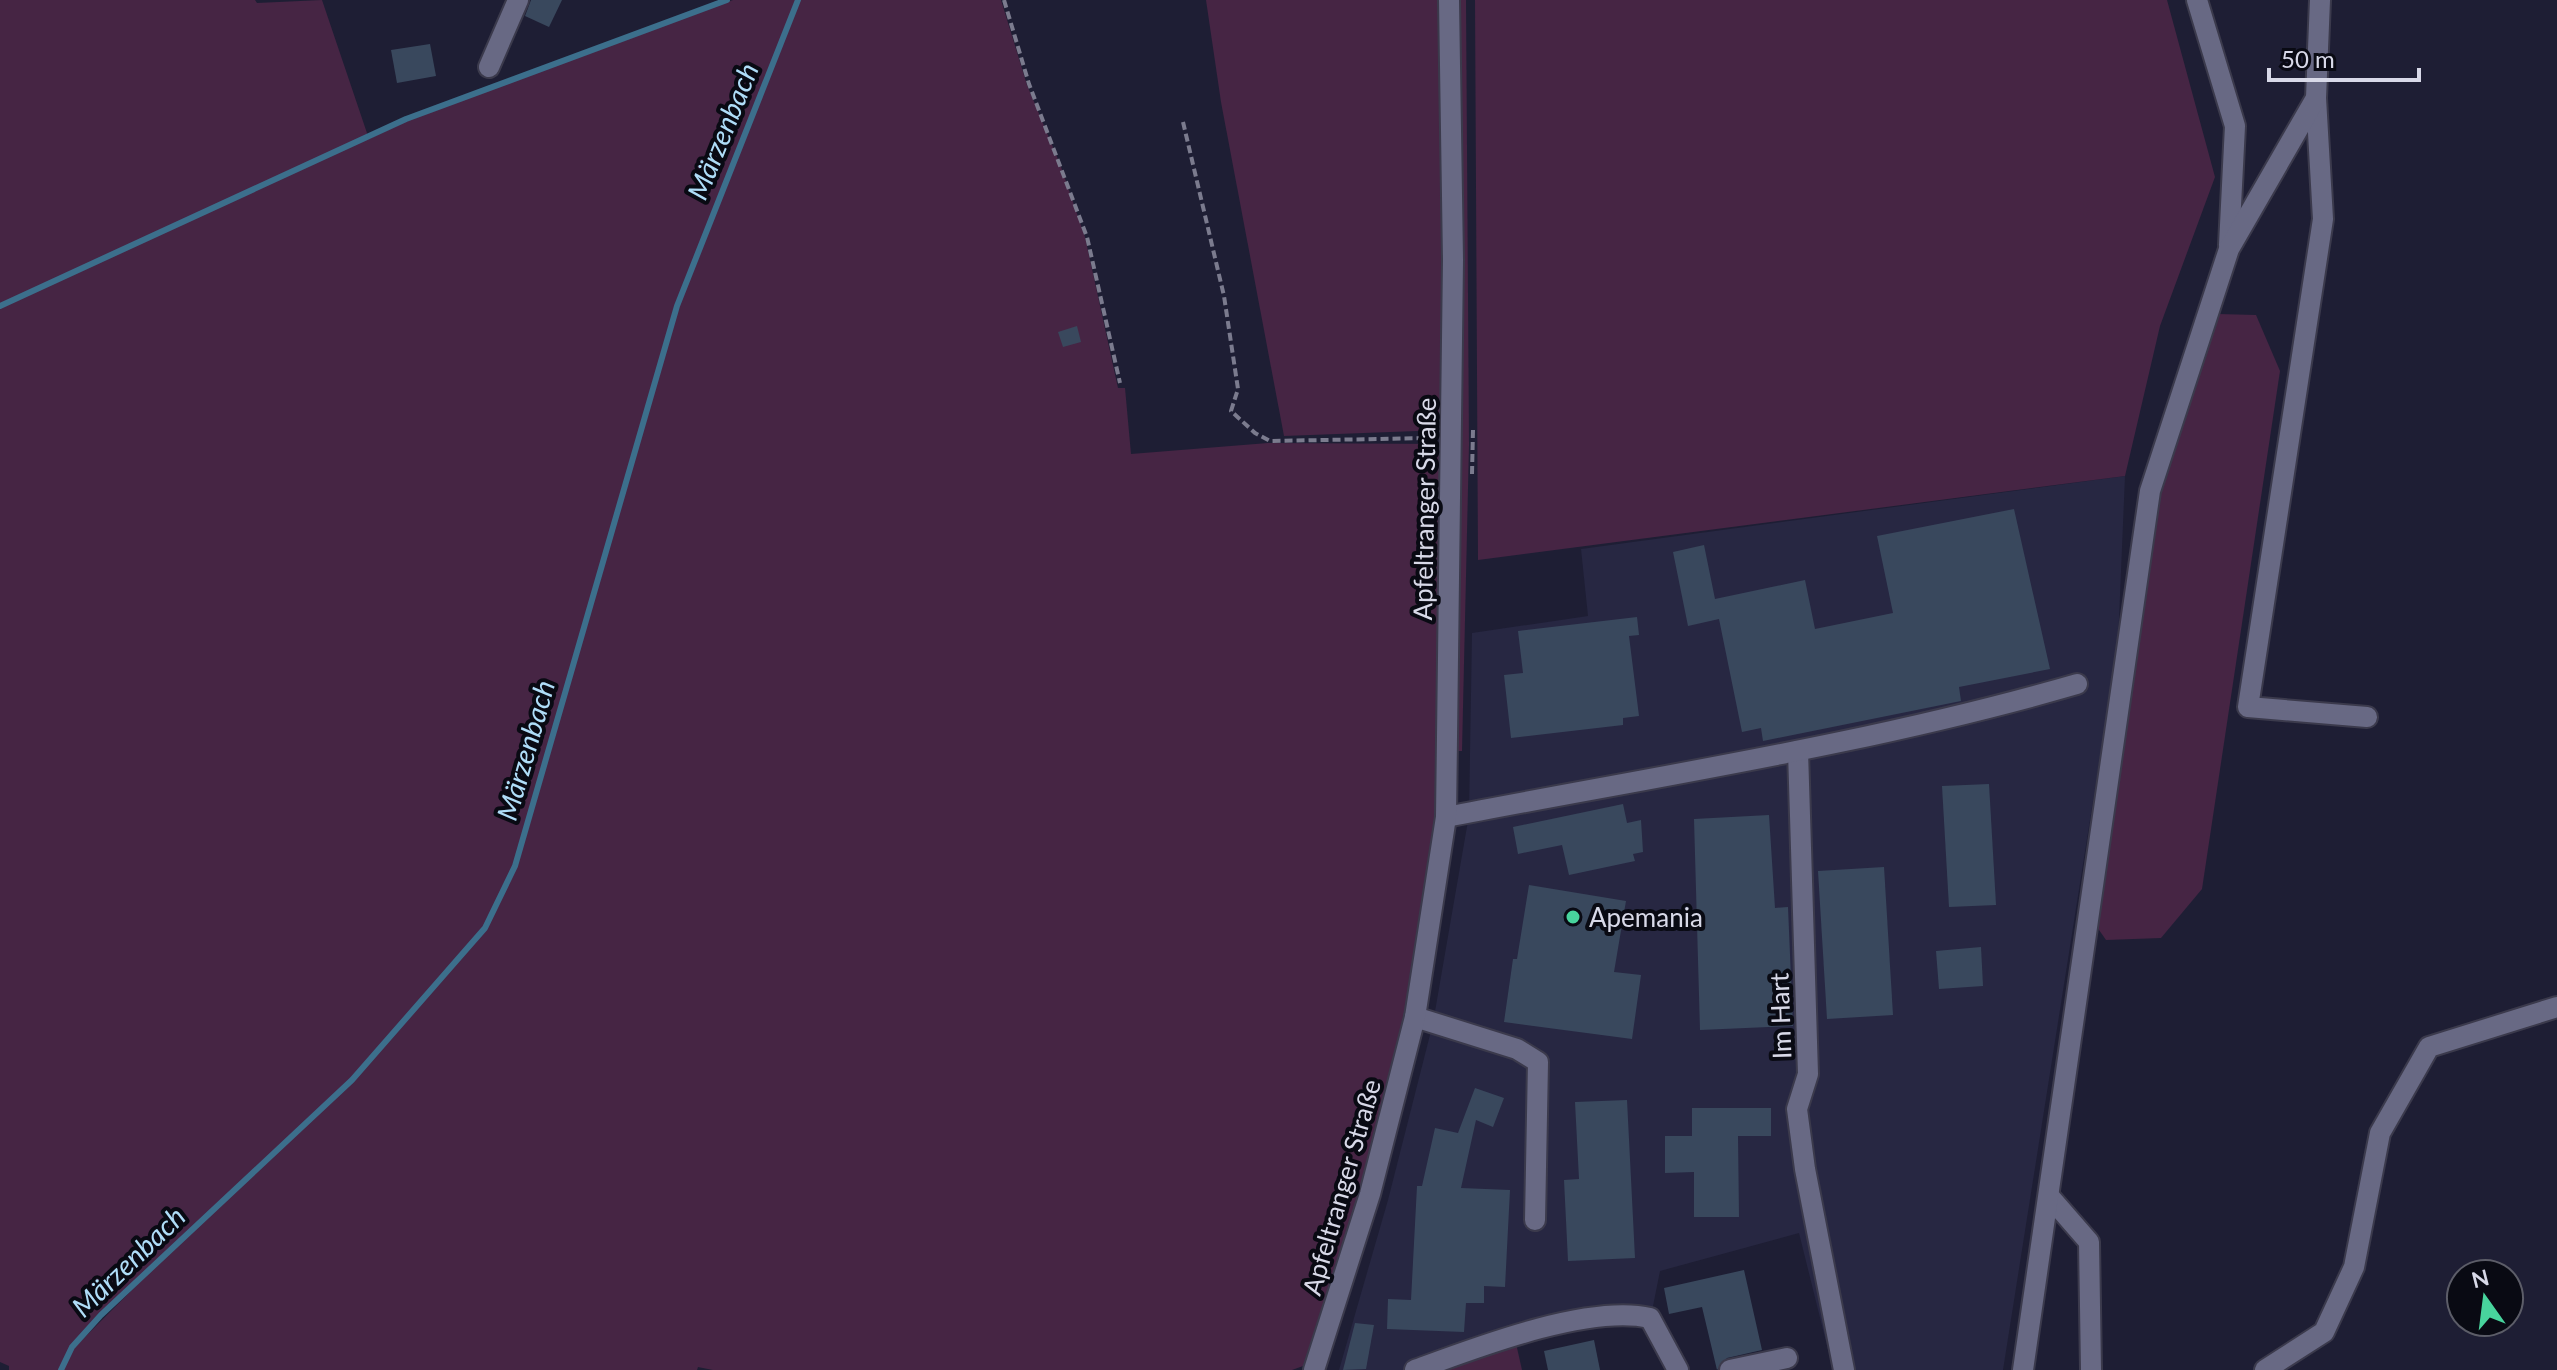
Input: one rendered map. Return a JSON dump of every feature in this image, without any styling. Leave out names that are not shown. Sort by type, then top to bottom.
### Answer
[{"type":"street","points":[[489,67],[518,0]]},
{"type":"street","name":"Apfeltranger Straße","points":[[1314,1370],[1370,1194],[1415,1017],[1446,817],[1453,260],[1449,0]]},
{"type":"street","points":[[2197,0],[2235,126],[2229,249]]},
{"type":"street","points":[[2320,0],[2316,98],[2323,219],[2248,707],[2367,717]]},
{"type":"street","points":[[2023,1370],[2150,491],[2229,249],[2316,98]]},
{"type":"street","points":[[1446,817],[1798,751],[1977,713],[2077,684]]},
{"type":"street","name":"Im Hart","points":[[1798,751],[1808,1074],[1797,1109],[1805,1169],[1844,1370]]},
{"type":"street","points":[[2265,1370],[2324,1332],[2354,1267],[2380,1133],[2429,1047],[2557,1007]]},
{"type":"street","points":[[1415,1017],[1517,1049],[1538,1062],[1535,1220]]},
{"type":"street","points":[[2049,1196],[2089,1242],[2091,1370]]},
{"type":"street","points":[[1415,1370],[1514,1336],[1594,1318],[1633,1314],[1650,1318],[1678,1370]]},
{"type":"street","points":[[1730,1370],[1787,1358]]},
{"type":"path","points":[[1004,0],[1029,84],[1087,237],[1120,383]]},
{"type":"path","points":[[1183,122],[1224,296],[1238,389],[1231,411],[1255,433],[1270,441],[1450,437]]},
{"type":"shaded area","points":[[0,0],[255,0],[257,3],[322,0],[369,139],[407,121],[733,0],[1001,0],[1027,85],[1060,164],[1085,237],[1118,388],[1125,388],[1131,454],[1268,443],[1441,444],[1439,817],[1404,1019],[1361,1193],[1303,1366],[1292,1370],[713,1370],[698,1367],[697,1370],[63,1370],[74,1348],[156,1266],[154,1263],[70,1346],[59,1370],[9,1370],[9,1366],[0,1362]]},
{"type":"shaded area","points":[[1206,0],[1442,0],[1444,430],[1284,436],[1221,102]]},
{"type":"shaded area","points":[[1454,0],[1466,0],[1469,445],[1462,751],[1453,751]]},
{"type":"shaded area","points":[[1475,0],[2167,0],[2215,177],[2160,326],[2125,476],[1478,560]]},
{"type":"shaded area","points":[[2218,314],[2256,315],[2280,371],[2202,889],[2161,938],[2106,940],[2097,927],[2155,506]]},
{"type":"shaded area","points":[[2125,476],[2118,643],[2003,1370],[1833,1370],[1799,1233],[1660,1271],[1651,1316],[1634,1311],[1406,1370],[1339,1370],[1388,1200],[1433,1023],[1469,815],[1472,633],[1588,616],[1581,549]]},
{"type":"shaded area","points":[[1515,1339],[1522,1370],[1424,1370]]},
{"type":"building","points":[[531,0],[562,0],[549,27],[525,16]]},
{"type":"building","points":[[430,44],[436,76],[397,83],[391,50]]},
{"type":"building","points":[[1077,326],[1081,342],[1063,347],[1058,332]]},
{"type":"building","points":[[2014,509],[2050,669],[1959,687],[1961,701],[1763,741],[1761,728],[1742,732],[1719,619],[1688,626],[1673,552],[1704,545],[1715,599],[1805,580],[1815,629],[1893,613],[1877,536]]},
{"type":"building","points":[[1637,617],[1639,635],[1629,636],[1639,716],[1623,718],[1623,725],[1511,738],[1504,675],[1523,673],[1518,631]]},
{"type":"building","points":[[1989,784],[1996,905],[1949,907],[1942,786]]},
{"type":"building","points":[[1623,804],[1627,823],[1641,820],[1643,852],[1633,854],[1635,861],[1569,875],[1562,845],[1518,854],[1513,827]]},
{"type":"building","points":[[1769,815],[1775,908],[1788,907],[1793,1026],[1700,1030],[1694,819]]},
{"type":"building","points":[[1884,867],[1893,1015],[1827,1019],[1818,871]]},
{"type":"building","points":[[1529,885],[1626,901],[1614,972],[1641,975],[1632,1039],[1504,1022],[1513,959],[1517,959]]},
{"type":"building","points":[[1981,947],[1983,986],[1939,989],[1936,951]]},
{"type":"building","points":[[1475,1088],[1504,1098],[1493,1127],[1476,1120],[1461,1188],[1510,1190],[1505,1287],[1484,1286],[1484,1303],[1466,1303],[1464,1332],[1387,1329],[1388,1299],[1411,1300],[1417,1186],[1422,1186],[1435,1128],[1458,1133]]},
{"type":"building","points":[[1627,1100],[1635,1258],[1568,1261],[1564,1180],[1579,1179],[1575,1102]]},
{"type":"building","points":[[1692,1108],[1771,1108],[1771,1136],[1738,1136],[1739,1217],[1694,1217],[1694,1172],[1665,1173],[1665,1136],[1692,1136]]},
{"type":"building","points":[[1744,1270],[1762,1350],[1727,1358],[1717,1370],[1702,1307],[1669,1314],[1664,1288]]},
{"type":"building","points":[[1355,1323],[1374,1325],[1366,1369],[1343,1370]]},
{"type":"building","points":[[1594,1340],[1600,1370],[1548,1370],[1544,1351]]},
{"type":"waterway","points":[[0,306],[406,119],[727,0]]},
{"type":"waterway","name":"Märzenbach","points":[[61,1370],[72,1347],[101,1315],[352,1080],[485,928],[515,866],[677,306],[798,0]]},
{"type":"place","name":"Apemania","points":[[1573,917]]}]
